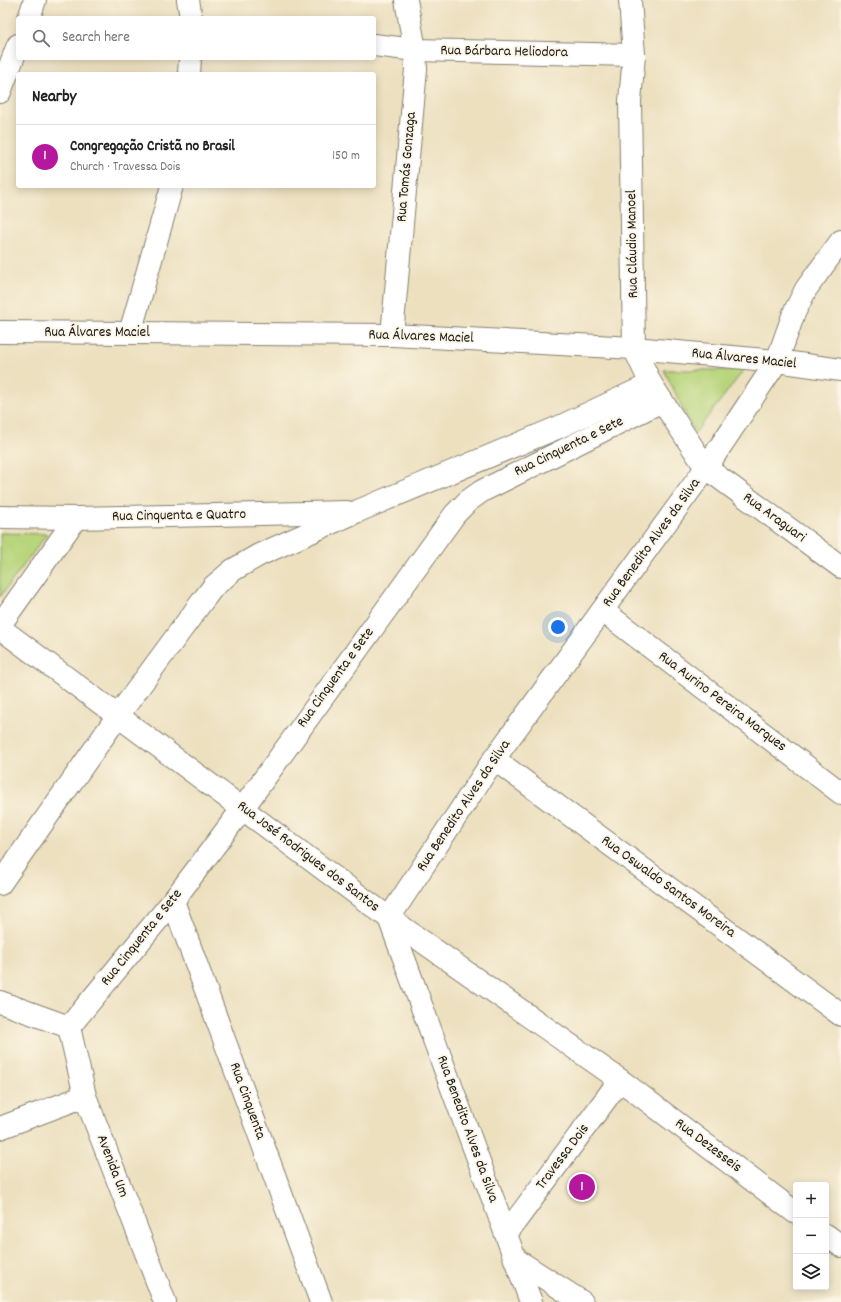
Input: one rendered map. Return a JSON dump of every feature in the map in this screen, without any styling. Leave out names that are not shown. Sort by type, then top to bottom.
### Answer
[{"type":"street","points":[[29,16],[35,0]]},
{"type":"street","points":[[188,0],[191,16]]},
{"type":"street","name":"Rua Tomás Gonzaga","points":[[392,335],[416,70],[415,50],[406,0]]},
{"type":"street","name":"Rua Cláudio Manoel","points":[[630,0],[634,55],[630,101],[634,348],[656,393],[706,468]]},
{"type":"street","name":"Rua Bárbara Heliodora","points":[[376,45],[415,50],[634,55]]},
{"type":"street","points":[[0,92],[16,51]]},
{"type":"street","points":[[189,72],[190,60]]},
{"type":"street","points":[[130,333],[171,188]]},
{"type":"street","name":"Rua Benedito Alves da Silva","points":[[532,1302],[389,918],[494,759],[706,468],[777,361],[794,313],[806,289],[841,241]]},
{"type":"street","name":"Rua Álvares Maciel","points":[[0,332],[392,335],[634,348],[777,361],[841,370]]},
{"type":"street","points":[[0,884],[118,717],[210,592],[233,570],[259,555],[358,511],[559,427],[656,393]]},
{"type":"street","name":"Rua Cinquenta e Sete","points":[[69,1027],[172,901],[242,808],[455,514],[468,501],[489,487],[656,393]]},
{"type":"street","name":"Rua Araguari","points":[[706,468],[841,567]]},
{"type":"street","name":"Rua Cinquenta e Quatro","points":[[0,517],[76,518],[358,511]]},
{"type":"street","points":[[0,625],[76,518]]},
{"type":"street","name":"Rua Aurino Pereira Marques","points":[[602,611],[841,793]]},
{"type":"street","name":"Rua José Rodrigues dos Santos","points":[[0,628],[389,918],[620,1080]]},
{"type":"street","name":"Rua Oswaldo Santos Moreira","points":[[494,759],[841,1015]]},
{"type":"street","name":"Rua Cinquenta","points":[[172,901],[321,1302]]},
{"type":"street","points":[[0,1002],[69,1027]]},
{"type":"street","name":"Avenida Um","points":[[69,1027],[85,1096],[165,1302]]},
{"type":"street","name":"Rua Dezesseis","points":[[620,1080],[793,1211]]},
{"type":"street","name":"Travessa Dois","points":[[506,1234],[620,1080]]},
{"type":"street","points":[[0,1128],[85,1096]]},
{"type":"street","points":[[829,1237],[841,1246]]},
{"type":"street","points":[[516,1259],[582,1302]]},
{"type":"green space","points":[[664,370],[744,370],[695,433]]},
{"type":"green space","points":[[0,533],[47,534],[0,597]]},
{"type":"place","name":"Congregação Cristã no Brasil","points":[[582,1187]]}]
